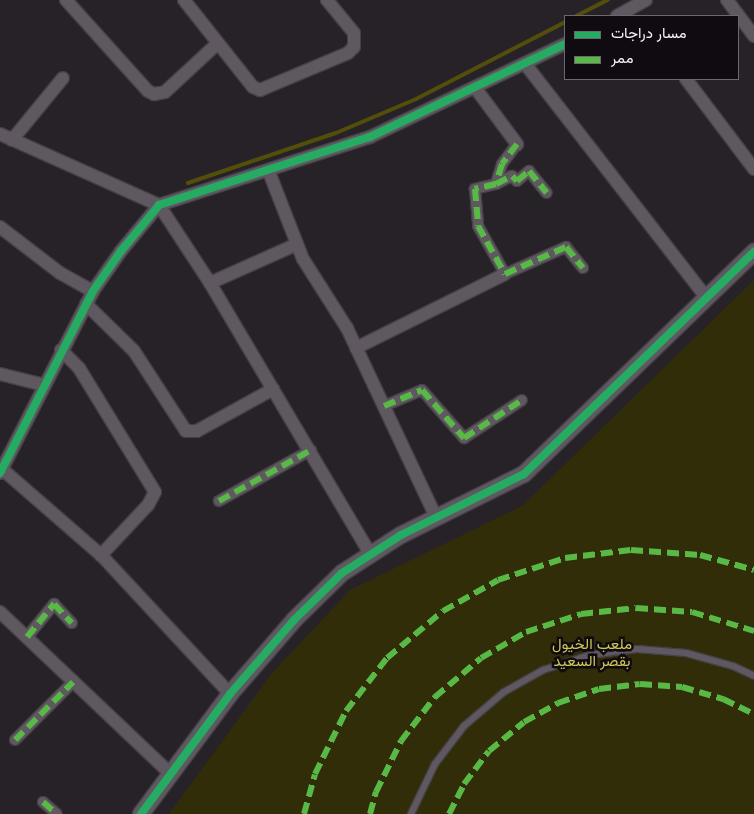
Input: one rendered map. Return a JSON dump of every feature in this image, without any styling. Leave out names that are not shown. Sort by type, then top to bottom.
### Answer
[{"type":"street","points":[[66,0],[154,94],[165,92],[218,43]]},
{"type":"street","points":[[184,0],[253,87],[264,89],[348,53],[354,47],[354,32],[327,0]]},
{"type":"street","points":[[621,15],[634,12],[646,0]]},
{"type":"street","points":[[728,0],[739,15]]},
{"type":"street","points":[[739,15],[754,36]]},
{"type":"street","points":[[230,694],[101,555],[1,471],[60,350],[93,291],[121,251],[159,205],[269,172],[370,137],[476,89],[564,45]]},
{"type":"street","points":[[526,65],[707,298]]},
{"type":"street","points":[[12,140],[63,78]]},
{"type":"street","points":[[687,80],[754,169]]},
{"type":"street","points":[[476,89],[517,144],[502,164],[496,184]]},
{"type":"street","points":[[0,134],[159,205],[210,283],[370,552]]},
{"type":"street","points":[[505,274],[478,226],[475,189],[496,184],[512,176],[517,181],[529,171],[547,193]]},
{"type":"street","points":[[269,172],[297,244],[356,348],[436,517]]},
{"type":"street","points":[[0,227],[60,273],[93,291]]},
{"type":"street","points":[[210,283],[297,244]]},
{"type":"street","points":[[356,348],[505,274],[566,247],[583,268]]},
{"type":"street","points":[[142,814],[230,694],[315,598],[342,572],[370,552],[524,474],[754,252]]},
{"type":"street","points":[[86,304],[134,351],[186,431],[197,431],[273,389]]},
{"type":"street","points":[[60,350],[79,368],[155,492],[148,505],[101,555]]},
{"type":"street","points":[[0,374],[44,385]]},
{"type":"street","points":[[384,406],[422,390],[464,438],[522,400]]},
{"type":"street","points":[[219,501],[311,450]]},
{"type":"street","points":[[27,637],[54,604],[72,623]]},
{"type":"street","points":[[0,612],[171,774]]},
{"type":"street","points":[[15,740],[72,682]]},
{"type":"street","points":[[43,802],[57,814]]},
{"type":"lane","points":[[411,814],[435,764],[464,726],[504,692],[543,670],[590,655],[637,649],[686,653],[732,666],[754,676]]},
{"type":"green space","name":"ملعب الخيول بقصر السعيد","points":[[754,280],[754,814],[169,814],[272,673],[350,590],[522,506]]},
{"type":"waterway","points":[[578,15],[608,0]]},
{"type":"waterway","points":[[188,183],[336,133],[416,99],[564,23]]},
{"type":"marked path","points":[[517,144],[502,164],[496,184],[512,176],[517,181],[529,171],[547,193]]},
{"type":"marked path","points":[[496,184],[475,189],[478,226],[505,274],[566,247],[583,268]]},
{"type":"marked path","points":[[384,406],[422,390],[464,438],[522,400]]},
{"type":"marked path","points":[[219,501],[311,450]]},
{"type":"marked path","points":[[304,814],[315,774],[346,711],[387,658],[443,611],[498,580],[565,558],[631,550],[700,555],[754,570]]},
{"type":"marked path","points":[[27,637],[54,604],[72,623]]},
{"type":"marked path","points":[[370,814],[376,792],[401,741],[435,697],[481,658],[526,632],[581,614],[636,608],[692,612],[754,631]]},
{"type":"marked path","points":[[15,740],[73,682]]},
{"type":"marked path","points":[[449,814],[464,784],[489,751],[524,722],[558,703],[599,689],[640,684],[682,687],[723,699],[754,714]]},
{"type":"marked path","points":[[43,802],[57,814]]},
{"type":"cycle path","points":[[0,473],[93,291],[121,251],[159,205],[370,137],[564,44]]},
{"type":"cycle path","points":[[141,814],[230,694],[294,620],[342,573],[401,535],[524,474],[754,252]]}]
